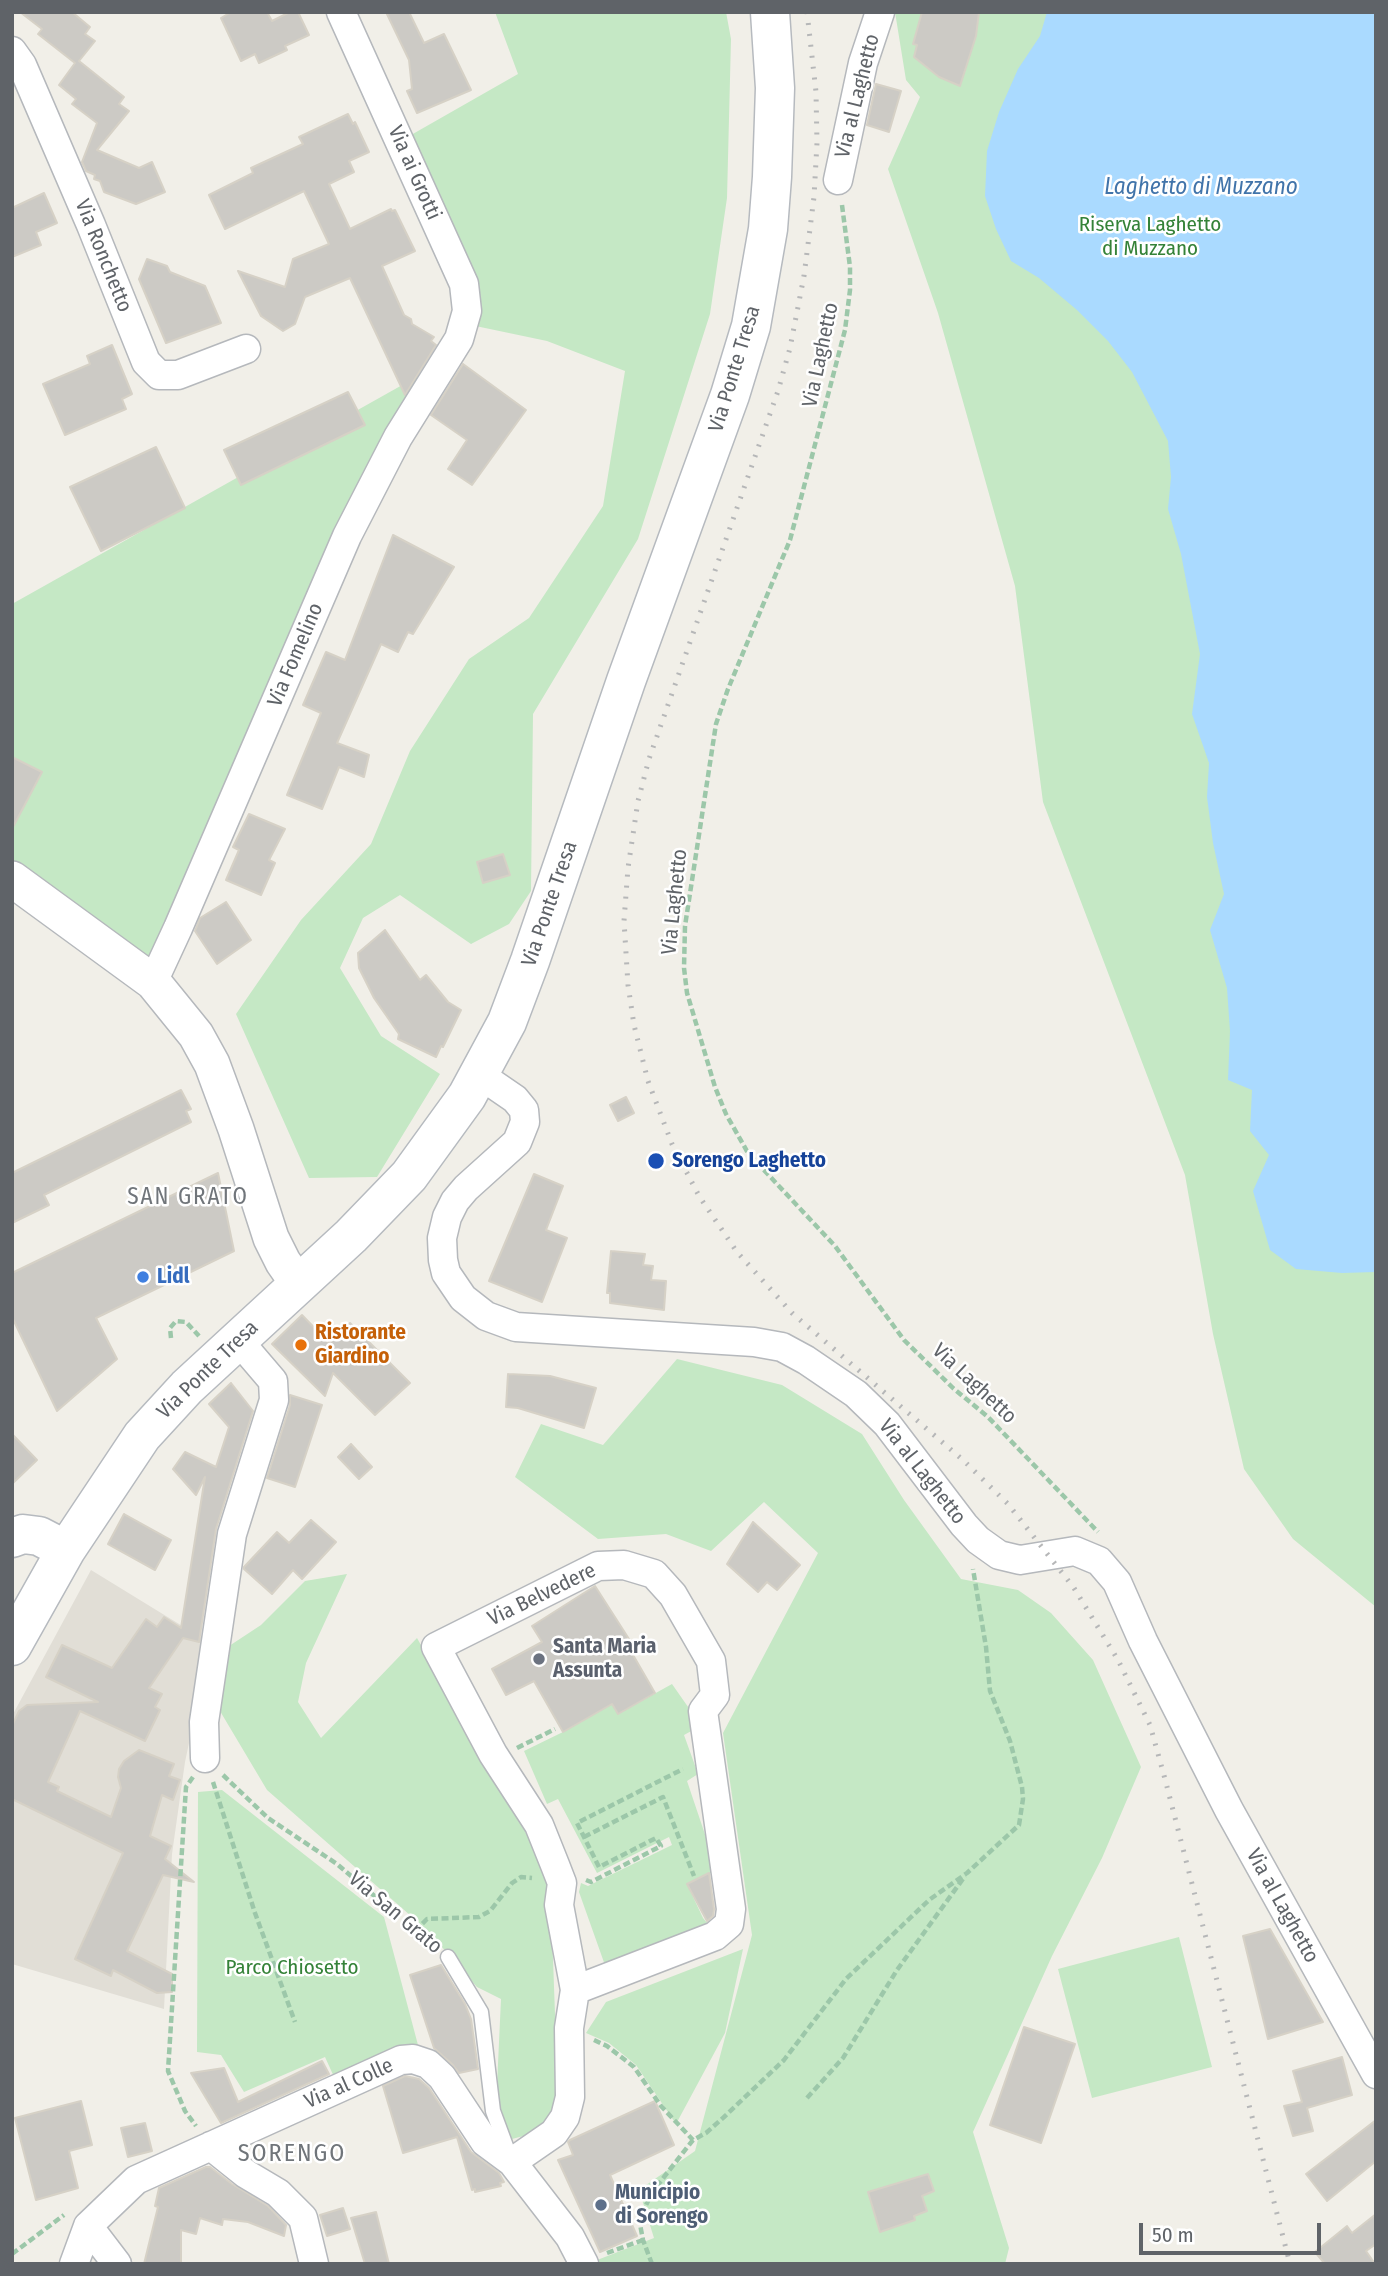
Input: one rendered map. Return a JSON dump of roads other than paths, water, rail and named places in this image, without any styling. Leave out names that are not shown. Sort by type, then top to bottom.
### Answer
[{"type":"main road","name":"Via Ponte Tresa","points":[[12,1646],[66,1550],[142,1436],[187,1387],[299,1285],[409,1176],[444,1130],[480,1075],[507,1022],[626,681],[730,395],[751,326],[768,229],[772,177],[775,88],[770,12]]},
{"type":"main road","points":[[12,1538],[23,1534],[39,1536],[66,1550]]},
{"type":"street","name":"Via ai Grotti","points":[[341,12],[464,284],[467,311],[460,338]]},
{"type":"street","name":"Via al Laghetto","points":[[838,180],[863,63],[880,12]]},
{"type":"street","name":"Via Ronchetto","points":[[12,51],[22,65],[91,225],[146,362],[159,375],[178,375],[246,349]]},
{"type":"street","name":"Via Fomelino","points":[[153,982],[184,916],[347,536],[398,437],[460,338]]},
{"type":"street","points":[[12,879],[153,982],[190,1027],[212,1063],[271,1238],[282,1262],[299,1285]]},
{"type":"street","name":"Via al Laghetto","points":[[480,1075],[509,1093],[522,1106],[525,1126],[517,1142],[462,1192],[447,1217],[442,1238],[443,1260],[446,1273],[463,1298],[486,1317],[516,1327],[754,1342],[782,1347],[826,1373],[872,1409],[887,1424],[964,1525],[999,1556],[1020,1560],[1075,1551],[1099,1561],[1117,1582],[1143,1641],[1229,1810],[1376,2074]]},
{"type":"street","points":[[205,1758],[204,1722],[232,1534],[274,1400],[273,1381],[229,1349]]},
{"type":"street","name":"Via Belvedere","points":[[512,2162],[554,2133],[565,2117],[570,2097],[569,2028],[575,1990],[559,1905],[562,1883],[538,1825],[493,1754],[436,1647],[598,1566],[624,1565],[654,1574],[673,1595],[712,1661],[715,1695],[703,1711],[731,1909],[729,1924],[715,1936],[575,1990]]},
{"type":"street","name":"Via al Colle","points":[[74,2264],[88,2226],[136,2180],[401,2060],[414,2059],[428,2064],[442,2077],[485,2143],[512,2162],[570,2237],[583,2263]]},
{"type":"street","points":[[211,2146],[246,2174],[278,2193],[303,2218],[314,2264]]},
{"type":"street","points":[[88,2226],[117,2264]]},
{"type":"lane","name":"Via San Grato","points":[[448,1957],[481,2012],[493,2111],[512,2162]]},
{"type":"water","name":"Laghetto di Muzzano","points":[[1047,12],[1376,12],[1376,1272],[1342,1273],[1296,1269],[1270,1250],[1253,1191],[1269,1155],[1250,1131],[1252,1090],[1228,1080],[1230,1031],[1227,988],[1210,930],[1224,894],[1207,797],[1209,763],[1192,714],[1200,654],[1181,554],[1168,509],[1171,477],[1168,441],[1132,372],[1108,341],[1039,278],[1011,261],[985,196],[987,151],[999,112],[1018,69],[1040,36]]},
{"type":"railway","points":[[807,12],[816,92],[817,143],[814,197],[804,276],[790,348],[778,391],[649,759],[638,801],[628,868],[624,921],[628,985],[634,1025],[648,1081],[672,1144],[699,1196],[737,1252],[792,1313],[963,1460],[1008,1504],[1074,1588],[1118,1660],[1150,1725],[1290,2264]]},
{"type":"place","name":"Sorengo Laghetto","points":[[656,1161]]},
{"type":"place","name":"Lidl","points":[[143,1277]]},
{"type":"place","name":"Ristorante Giardino","points":[[301,1345]]},
{"type":"place","name":"Santa Maria Assunta","points":[[539,1659]]},
{"type":"place","name":"Municipio di Sorengo","points":[[601,2205]]},
{"type":"district","name":"SAN GRATO","points":[[188,1198]]},
{"type":"district","name":"SORENGO","points":[[292,2154]]},
{"type":"park label","name":"Riserva Laghetto di Muzzano","points":[[1150,237]]},
{"type":"park label","name":"Parco Chiosetto","points":[[292,1968]]}]
